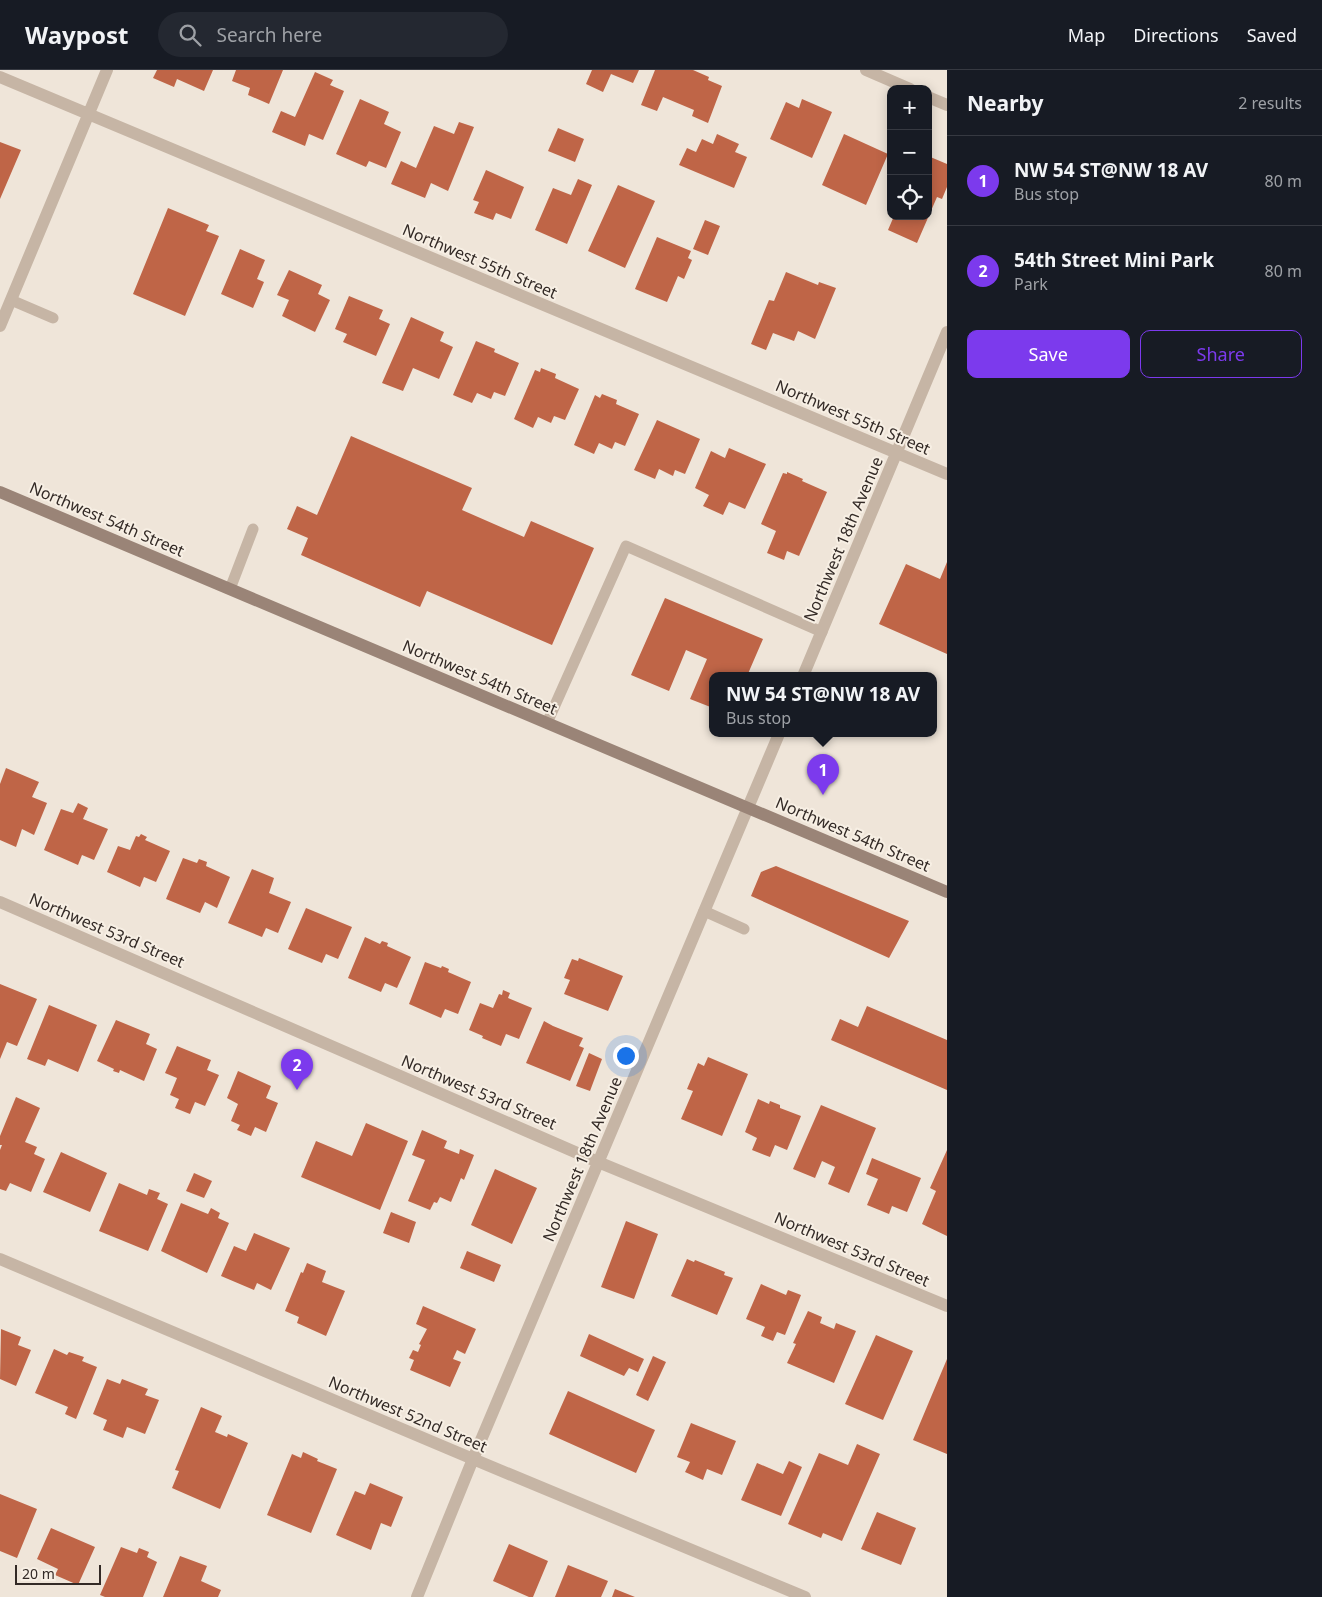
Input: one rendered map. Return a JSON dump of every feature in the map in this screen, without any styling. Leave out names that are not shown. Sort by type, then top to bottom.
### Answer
[{"type":"main road","name":"Northwest 54th Street","points":[[0,492],[947,892]]},
{"type":"street","points":[[0,326],[3,312],[11,300],[107,70]]},
{"type":"street","points":[[866,70],[901,85]]},
{"type":"street","name":"Northwest 55th Street","points":[[0,77],[947,474]]},
{"type":"street","points":[[932,99],[947,105]]},
{"type":"street","name":"Northwest 18th Avenue","points":[[805,672],[947,332]]},
{"type":"street","name":"Northwest 18th Avenue","points":[[417,1597],[473,1459],[778,737]]},
{"type":"street","name":"Northwest 53rd Street","points":[[0,902],[598,1162],[947,1306]]},
{"type":"street","name":"Northwest 52nd Street","points":[[0,1259],[805,1597]]},
{"type":"lane","points":[[11,300],[53,318]]},
{"type":"lane","points":[[230,589],[253,528]]},
{"type":"lane","points":[[547,722],[626,546],[822,632]]},
{"type":"lane","points":[[704,911],[744,929]]},
{"type":"building","points":[[157,70],[213,70],[204,91],[177,79],[174,87],[153,78]]},
{"type":"building","points":[[236,70],[283,70],[269,104],[248,95],[250,88],[232,81]]},
{"type":"building","points":[[592,70],[639,70],[633,83],[611,74],[603,92],[586,84]]},
{"type":"building","points":[[655,70],[693,70],[709,77],[708,80],[722,86],[708,123],[692,116],[694,110],[663,97],[657,111],[641,105]]},
{"type":"building","points":[[315,72],[333,80],[330,85],[344,91],[323,140],[309,134],[305,146],[272,132],[281,111],[295,117]]},
{"type":"building","points":[[360,99],[389,112],[384,124],[401,132],[386,168],[369,161],[366,167],[336,154]]},
{"type":"building","points":[[802,99],[832,112],[812,158],[770,139],[786,102],[799,108]]},
{"type":"building","points":[[459,122],[474,127],[448,191],[431,183],[425,198],[391,184],[401,161],[416,168],[434,126],[454,134]]},
{"type":"building","points":[[558,128],[584,139],[575,162],[548,151]]},
{"type":"building","points":[[717,134],[739,144],[735,152],[747,157],[734,188],[679,165],[687,148],[696,152],[702,139],[713,144]]},
{"type":"building","points":[[844,134],[887,154],[866,205],[822,185]]},
{"type":"building","points":[[0,142],[21,150],[0,199]]},
{"type":"building","points":[[932,158],[947,164],[947,187],[942,199],[937,197],[932,208]]},
{"type":"building","points":[[486,170],[524,187],[511,219],[496,213],[493,220],[474,213],[479,202],[473,200]]},
{"type":"building","points":[[578,179],[592,185],[567,244],[535,230],[553,188],[571,195]]},
{"type":"building","points":[[618,185],[655,201],[625,268],[588,251]]},
{"type":"building","points":[[168,208],[209,225],[206,231],[219,236],[185,316],[133,294]]},
{"type":"building","points":[[705,220],[720,226],[708,255],[693,249]]},
{"type":"building","points":[[892,220],[927,220],[917,243],[888,230]]},
{"type":"building","points":[[657,237],[691,251],[688,258],[692,260],[684,279],[678,276],[667,302],[635,289]]},
{"type":"building","points":[[240,249],[265,260],[257,279],[264,282],[253,308],[221,294]]},
{"type":"building","points":[[289,270],[322,285],[318,294],[330,300],[315,332],[282,316],[289,300],[277,295]]},
{"type":"building","points":[[786,272],[818,285],[819,282],[836,288],[815,339],[798,331],[794,341],[773,333],[766,350],[751,344],[769,300],[774,301]]},
{"type":"building","points":[[349,296],[383,310],[379,319],[390,324],[376,356],[343,342],[347,334],[335,329]]},
{"type":"building","points":[[411,317],[444,332],[440,341],[453,347],[439,379],[413,368],[403,391],[382,383]]},
{"type":"building","points":[[476,341],[495,349],[494,352],[519,363],[505,396],[494,392],[491,399],[477,393],[472,403],[453,395]]},
{"type":"building","points":[[541,368],[556,374],[555,378],[579,389],[565,420],[554,416],[551,423],[538,417],[533,428],[514,419],[535,370],[540,372]]},
{"type":"building","points":[[602,394],[617,400],[616,404],[639,414],[625,446],[615,442],[612,449],[599,443],[594,454],[574,445],[595,395],[600,398]]},
{"type":"building","points":[[657,420],[700,439],[685,474],[675,470],[673,476],[659,469],[655,479],[634,470]]},
{"type":"building","points":[[351,436],[472,488],[462,510],[524,537],[531,521],[594,548],[552,645],[427,591],[420,607],[301,555],[308,538],[287,529],[297,506],[317,515]]},
{"type":"building","points":[[729,448],[766,464],[745,509],[729,502],[723,515],[703,506],[709,495],[695,488],[711,451],[725,458]]},
{"type":"building","points":[[787,472],[827,492],[799,556],[787,551],[784,560],[767,553],[776,531],[761,524],[783,473],[787,474]]},
{"type":"building","points":[[947,562],[947,654],[879,624],[906,564],[940,579]]},
{"type":"building","points":[[665,598],[763,639],[749,672],[709,672],[709,706],[690,699],[707,659],[686,650],[669,691],[631,675]]},
{"type":"building","points":[[6,768],[39,782],[32,797],[47,803],[34,835],[22,829],[16,847],[0,840],[0,784]]},
{"type":"building","points":[[78,803],[88,808],[83,819],[108,829],[94,860],[82,855],[78,865],[44,850],[61,809],[73,813]]},
{"type":"building","points":[[141,834],[147,837],[145,840],[170,851],[156,882],[144,877],[140,887],[107,872],[118,846],[130,850],[136,836],[139,837]]},
{"type":"building","points":[[183,858],[197,863],[199,859],[207,862],[206,866],[230,877],[217,908],[205,902],[200,913],[166,899]]},
{"type":"building","points":[[776,866],[909,921],[889,958],[751,896],[761,872]]},
{"type":"building","points":[[252,869],[274,878],[269,893],[291,902],[278,933],[266,928],[262,937],[228,923]]},
{"type":"building","points":[[306,908],[352,927],[338,959],[326,954],[322,963],[288,949]]},
{"type":"building","points":[[365,937],[380,944],[382,941],[388,943],[387,946],[411,957],[397,988],[385,983],[381,992],[348,978]]},
{"type":"building","points":[[579,958],[623,976],[608,1011],[564,994],[570,980],[564,978],[572,959],[578,961]]},
{"type":"building","points":[[425,962],[449,969],[448,972],[471,982],[458,1014],[445,1009],[441,1018],[409,1004]]},
{"type":"building","points":[[0,984],[37,999],[17,1046],[7,1042],[0,1059]]},
{"type":"building","points":[[503,990],[510,993],[508,998],[532,1008],[519,1039],[506,1034],[501,1046],[469,1030],[480,1003],[493,1008],[499,994],[502,995]]},
{"type":"building","points":[[49,1005],[97,1025],[78,1072],[48,1059],[45,1066],[27,1059]]},
{"type":"building","points":[[867,1006],[947,1040],[947,1090],[831,1040],[840,1019],[858,1027]]},
{"type":"building","points":[[116,1020],[150,1034],[146,1044],[157,1049],[144,1081],[120,1070],[119,1073],[113,1071],[114,1069],[97,1061]]},
{"type":"building","points":[[544,1021],[583,1038],[579,1046],[584,1048],[570,1081],[526,1063]]},
{"type":"building","points":[[177,1046],[211,1060],[207,1070],[219,1075],[205,1106],[195,1102],[190,1114],[175,1108],[179,1099],[170,1095],[177,1078],[165,1073]]},
{"type":"building","points":[[589,1053],[602,1059],[590,1091],[576,1086]]},
{"type":"building","points":[[708,1057],[748,1074],[722,1136],[681,1119],[693,1091],[687,1089],[698,1063],[704,1066]]},
{"type":"building","points":[[238,1071],[271,1086],[266,1098],[278,1103],[266,1132],[255,1127],[251,1136],[237,1130],[240,1125],[231,1121],[238,1104],[227,1098]]},
{"type":"building","points":[[16,1097],[40,1108],[25,1142],[37,1147],[34,1154],[45,1159],[31,1192],[10,1183],[6,1191],[0,1189],[0,1150],[2,1145],[0,1145],[0,1136]]},
{"type":"building","points":[[758,1099],[769,1104],[770,1101],[780,1105],[780,1108],[801,1116],[787,1150],[775,1145],[770,1157],[752,1150],[757,1138],[745,1132]]},
{"type":"building","points":[[821,1105],[876,1128],[849,1193],[828,1184],[835,1167],[822,1161],[815,1178],[793,1169]]},
{"type":"building","points":[[366,1123],[408,1141],[380,1210],[301,1177],[316,1141],[352,1156]]},
{"type":"building","points":[[422,1130],[447,1141],[444,1148],[459,1154],[460,1149],[474,1155],[464,1180],[461,1178],[451,1202],[440,1197],[437,1203],[434,1202],[430,1210],[408,1201],[425,1160],[412,1155]]},
{"type":"building","points":[[947,1150],[947,1236],[922,1224],[936,1191],[930,1188]]},
{"type":"building","points":[[61,1152],[107,1173],[90,1212],[43,1192]]},
{"type":"building","points":[[872,1158],[921,1178],[907,1212],[892,1206],[889,1214],[867,1205],[878,1179],[866,1174]]},
{"type":"building","points":[[495,1169],[537,1188],[512,1244],[471,1225]]},
{"type":"building","points":[[194,1173],[212,1181],[204,1198],[186,1191]]},
{"type":"building","points":[[119,1183],[147,1195],[149,1189],[160,1193],[157,1199],[168,1204],[148,1251],[99,1231]]},
{"type":"building","points":[[181,1203],[208,1214],[211,1208],[220,1213],[218,1218],[229,1223],[207,1273],[161,1251]]},
{"type":"building","points":[[391,1212],[416,1222],[409,1243],[383,1233]]},
{"type":"building","points":[[626,1221],[658,1234],[634,1299],[601,1287]]},
{"type":"building","points":[[254,1233],[290,1248],[271,1290],[257,1283],[254,1290],[221,1276],[234,1246],[246,1251]]},
{"type":"building","points":[[467,1251],[501,1265],[494,1282],[460,1268]]},
{"type":"building","points":[[687,1259],[694,1262],[695,1260],[725,1272],[724,1275],[733,1278],[717,1315],[671,1296]]},
{"type":"building","points":[[307,1263],[326,1271],[322,1282],[345,1291],[326,1336],[297,1323],[299,1317],[285,1311],[301,1272],[303,1273]]},
{"type":"building","points":[[761,1284],[786,1295],[788,1290],[801,1295],[785,1335],[777,1332],[773,1341],[761,1336],[765,1327],[746,1319]]},
{"type":"building","points":[[423,1306],[476,1329],[465,1354],[457,1350],[453,1359],[461,1362],[450,1387],[410,1370],[414,1360],[409,1358],[413,1350],[418,1352],[421,1345],[419,1344],[427,1329],[416,1324]]},
{"type":"building","points":[[808,1311],[822,1317],[820,1323],[834,1329],[836,1323],[856,1331],[834,1383],[787,1363],[796,1344],[793,1343]]},
{"type":"building","points":[[1,1329],[21,1337],[18,1345],[31,1350],[16,1386],[0,1379]]},
{"type":"building","points":[[589,1334],[644,1359],[638,1372],[629,1368],[624,1376],[580,1356]]},
{"type":"building","points":[[876,1335],[913,1351],[883,1420],[845,1404]]},
{"type":"building","points":[[54,1349],[67,1355],[69,1352],[84,1357],[82,1361],[97,1367],[76,1419],[65,1414],[68,1407],[35,1393]]},
{"type":"building","points":[[653,1356],[666,1362],[648,1401],[636,1395]]},
{"type":"building","points":[[947,1359],[947,1454],[913,1440]]},
{"type":"building","points":[[107,1379],[120,1384],[122,1379],[148,1389],[145,1395],[159,1400],[145,1434],[127,1427],[123,1438],[103,1430],[107,1420],[93,1414]]},
{"type":"building","points":[[568,1391],[655,1430],[636,1473],[549,1434]]},
{"type":"building","points":[[201,1407],[222,1416],[215,1432],[227,1437],[228,1434],[248,1443],[220,1509],[172,1488],[179,1471],[175,1470]]},
{"type":"building","points":[[691,1423],[736,1441],[722,1475],[707,1469],[703,1480],[685,1472],[690,1462],[677,1457]]},
{"type":"building","points":[[857,1444],[880,1454],[842,1541],[823,1533],[821,1538],[788,1524],[819,1453],[848,1465]]},
{"type":"building","points":[[303,1452],[318,1459],[317,1461],[337,1469],[311,1533],[267,1515],[292,1454],[301,1458]]},
{"type":"building","points":[[789,1461],[802,1467],[781,1516],[741,1500],[757,1463],[783,1474]]},
{"type":"building","points":[[370,1483],[403,1497],[391,1527],[381,1523],[371,1550],[336,1535],[355,1491],[365,1495]]},
{"type":"building","points":[[0,1494],[37,1509],[17,1558],[0,1551]]},
{"type":"building","points":[[877,1512],[916,1528],[901,1565],[861,1549]]},
{"type":"building","points":[[51,1528],[95,1547],[78,1585],[55,1575],[58,1569],[37,1559]]},
{"type":"building","points":[[509,1544],[548,1561],[533,1597],[493,1581]]},
{"type":"building","points":[[121,1547],[137,1553],[139,1548],[149,1552],[147,1557],[157,1562],[143,1597],[105,1597],[100,1595]]},
{"type":"building","points":[[180,1556],[207,1566],[201,1581],[221,1590],[218,1597],[163,1597]]},
{"type":"building","points":[[568,1565],[608,1581],[601,1597],[555,1597]]},
{"type":"building","points":[[615,1589],[635,1597],[612,1597]]},
{"type":"place","name":"NW 54 ST@NW 18 AV","points":[[823,795]]},
{"type":"place","name":"54th Street Mini Park","points":[[297,1090]]}]
